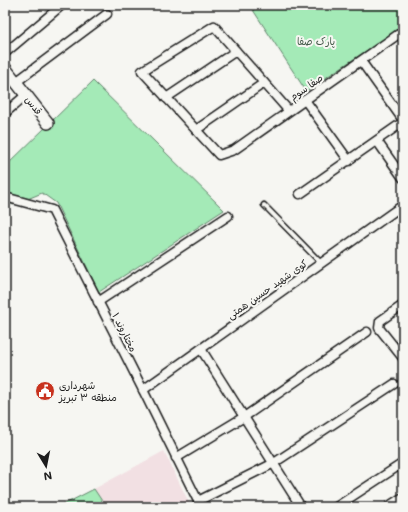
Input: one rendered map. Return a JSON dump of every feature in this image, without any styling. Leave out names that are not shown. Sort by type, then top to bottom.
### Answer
[{"type":"main road","points":[[392,507],[403,500]]},
{"type":"street","points":[[5,52],[62,5]]},
{"type":"street","points":[[16,82],[107,14]]},
{"type":"street","points":[[264,82],[196,130],[142,71],[214,26],[264,82],[289,111]]},
{"type":"street","name":"صفا سوم","points":[[196,130],[219,155],[234,150],[403,31]]},
{"type":"street","points":[[166,98],[236,51]]},
{"type":"street","points":[[300,194],[349,161],[403,121],[361,61]]},
{"type":"street","name":"قدس","points":[[5,68],[48,123]]},
{"type":"street","points":[[5,113],[26,95]]},
{"type":"street","points":[[305,100],[349,161]]},
{"type":"street","points":[[377,141],[403,178]]},
{"type":"street","name":"مختاروند ۱","points":[[5,198],[52,210],[199,504]]},
{"type":"street","name":"کوی شهید حسین همتی","points":[[143,390],[403,205]]},
{"type":"street","points":[[98,302],[228,216]]},
{"type":"street","points":[[403,305],[380,321],[379,328],[403,358]]},
{"type":"street","points":[[176,458],[244,417],[367,332]]},
{"type":"street","points":[[201,349],[301,507]]},
{"type":"street","points":[[199,504],[274,463],[394,384]]},
{"type":"street","points":[[336,507],[403,463]]},
{"type":"lane","points":[[264,205],[322,263]]},
{"type":"shaded area","points":[[164,451],[191,507],[106,507],[94,489]]},
{"type":"green space","name":"پارک صفا","points":[[260,5],[400,5],[403,9],[403,26],[306,91],[253,10]]},
{"type":"green space","points":[[93,81],[224,210],[99,292],[56,203],[42,193],[13,205],[5,199],[5,167]]},
{"type":"green space","points":[[94,489],[106,507],[59,507]]},
{"type":"place","name":"شهرداری منطقه ۳ تبریز","points":[[45,391]]}]
